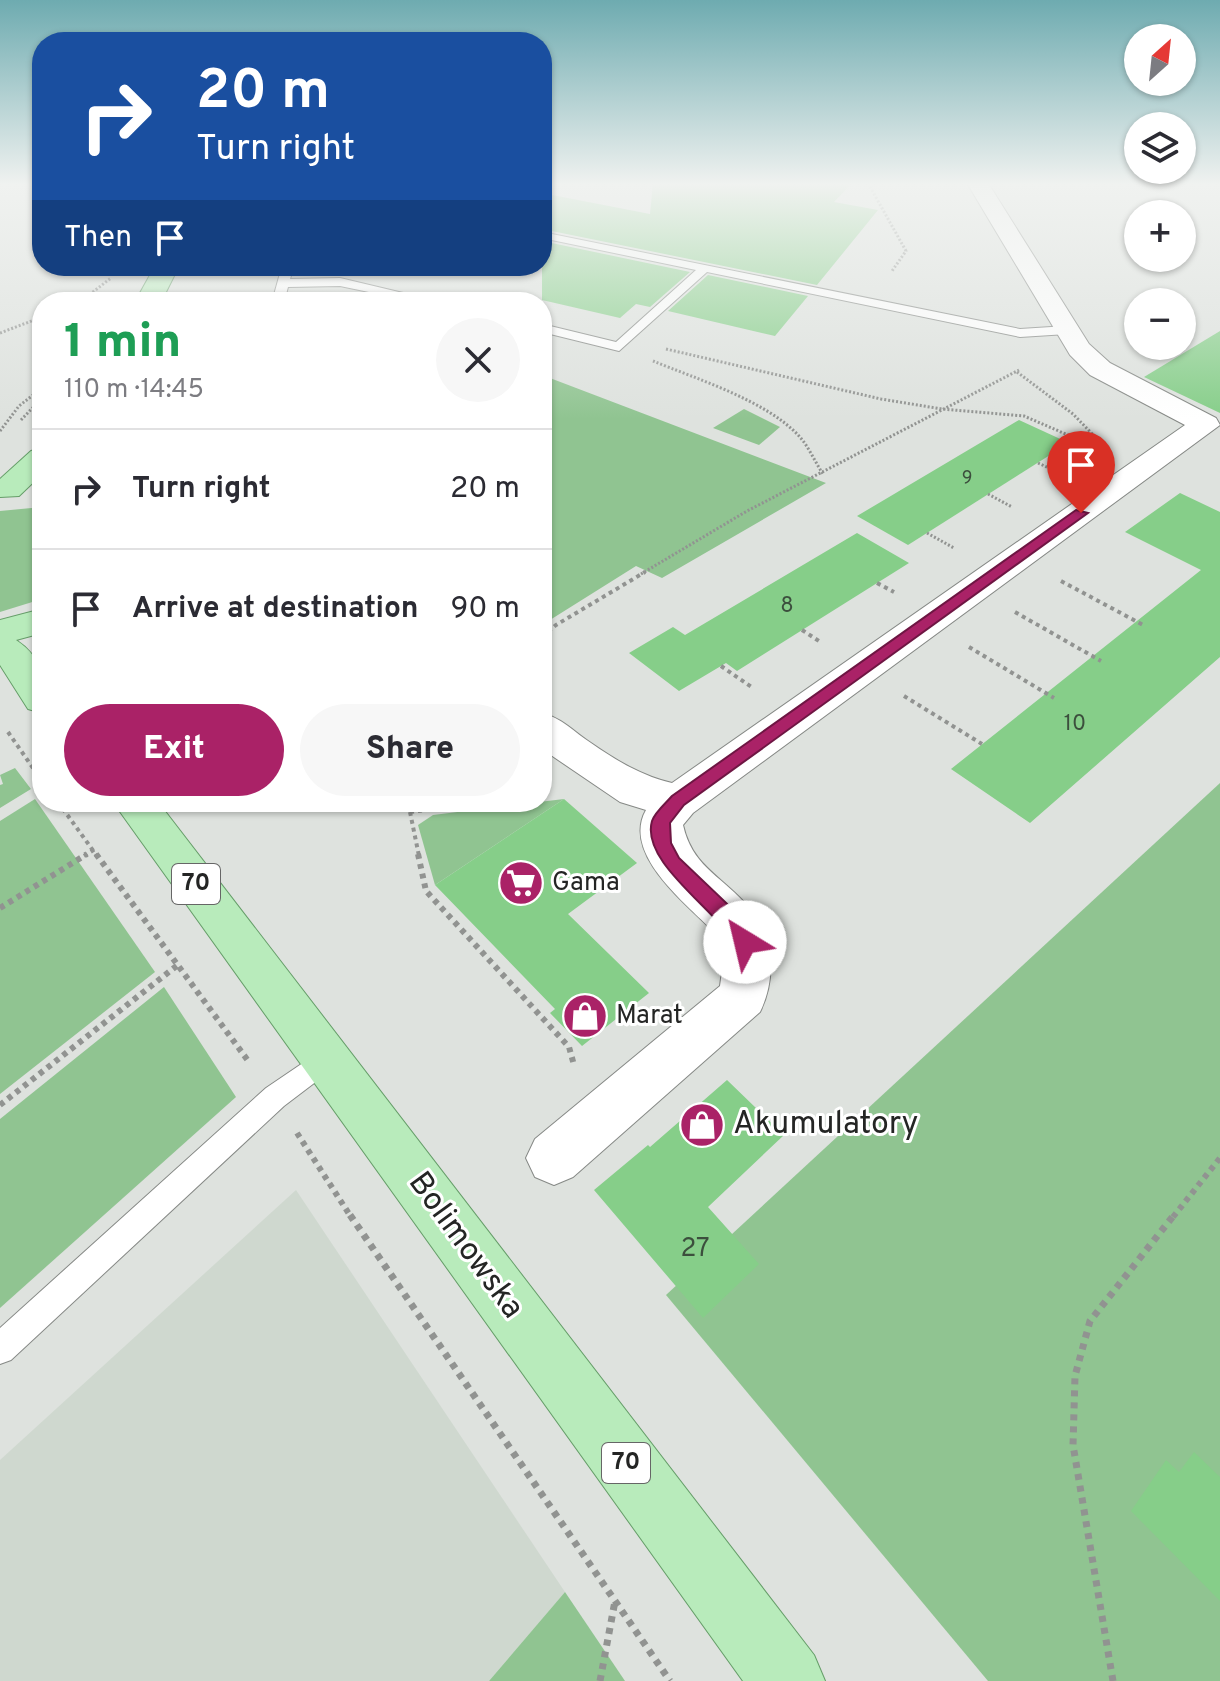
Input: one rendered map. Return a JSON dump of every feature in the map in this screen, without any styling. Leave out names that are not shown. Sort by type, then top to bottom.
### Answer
[{"type":"main road","points":[[4,490],[32,466]]},
{"type":"main road","points":[[4,490],[32,487]]},
{"type":"main road","points":[[0,632],[32,624]]},
{"type":"main road","points":[[0,647],[13,656],[32,684]]},
{"type":"main road","name":"Bolimowska","points":[[144,812],[788,1681]]},
{"type":"street","points":[[1025,261],[1073,339],[1100,369],[1213,427]]},
{"type":"street","points":[[554,1158],[743,997],[750,971],[745,942],[735,923],[673,864],[662,844],[661,822],[678,801],[1018,558],[1124,465],[1213,427]]},
{"type":"street","points":[[552,735],[635,791],[678,801]]},
{"type":"lane","points":[[668,261],[1020,333],[1073,339]]},
{"type":"lane","points":[[552,330],[622,344],[704,269]]},
{"type":"lane","points":[[281,292],[285,276]]},
{"type":"lane","points":[[283,283],[340,282],[381,292]]},
{"type":"lane","points":[[0,1349],[275,1097],[325,1060]]},
{"type":"path","points":[[869,303],[899,261]]},
{"type":"path","points":[[93,292],[113,277]]},
{"type":"path","points":[[0,333],[32,321]]},
{"type":"path","points":[[552,628],[747,511],[823,474],[1073,339]]},
{"type":"path","points":[[622,344],[881,399],[942,409],[1024,416],[1079,437],[1124,465]]},
{"type":"path","points":[[622,344],[778,420],[798,436],[823,474]]},
{"type":"path","points":[[1017,371],[1073,414],[1124,465]]},
{"type":"path","points":[[0,431],[19,406],[32,396]]},
{"type":"path","points":[[1018,558],[1145,626]]},
{"type":"path","points":[[975,589],[1101,661]]},
{"type":"path","points":[[928,622],[1054,698]]},
{"type":"path","points":[[862,669],[982,744]]},
{"type":"path","points":[[0,719],[32,766]]},
{"type":"path","points":[[66,812],[275,1097],[323,1176],[670,1681]]},
{"type":"path","points":[[410,812],[426,891],[569,1047],[575,1071],[590,1093],[613,1110]]},
{"type":"path","points":[[0,908],[95,849]]},
{"type":"path","points":[[0,1105],[179,964]]},
{"type":"path","points":[[1113,1681],[1073,1445],[1075,1376],[1090,1321],[1220,1158]]},
{"type":"path","points":[[600,1681],[616,1600]]},
{"type":"shaded area","points":[[296,1190],[565,1592],[489,1681],[0,1681],[0,1460]]},
{"type":"green space","points":[[552,379],[826,483],[662,578],[636,566],[552,619]]},
{"type":"green space","points":[[744,409],[780,427],[759,445],[713,428]]},
{"type":"green space","points":[[32,508],[32,602],[0,612],[0,511]]},
{"type":"green space","points":[[15,768],[31,789],[0,808],[0,785],[3,784],[0,775]]},
{"type":"green space","points":[[1220,783],[1220,1681],[988,1681],[666,1295]]},
{"type":"green space","points":[[32,801],[32,812],[44,812],[155,972],[0,1094],[0,821]]},
{"type":"green space","points":[[544,812],[435,885],[418,825],[433,815]]},
{"type":"green space","points":[[164,987],[236,1097],[0,1308],[0,1119]]},
{"type":"green space","points":[[565,1592],[625,1681],[489,1681]]},
{"type":"building","points":[[552,261],[640,261],[690,272],[650,307],[636,304],[620,318],[552,302],[552,292],[542,292],[542,276],[552,276]]},
{"type":"building","points":[[701,261],[836,261],[817,285]]},
{"type":"building","points":[[708,275],[808,296],[775,336],[668,311]]},
{"type":"building","points":[[1220,331],[1220,413],[1144,377],[1172,360],[1196,360],[1196,346]]},
{"type":"building","points":[[1019,420],[1069,443],[908,545],[857,516]]},
{"type":"building","points":[[1180,493],[1220,512],[1220,657],[1030,823],[951,769],[1201,570],[1125,532]]},
{"type":"building","points":[[857,533],[909,563],[737,671],[726,663],[679,691],[629,653],[673,627],[685,635]]},
{"type":"building","points":[[564,799],[637,863],[568,914],[649,993],[582,1046],[550,1013],[555,1009],[435,885],[544,812],[552,812],[552,807]]},
{"type":"building","points":[[727,1080],[784,1135],[708,1207],[759,1264],[703,1318],[594,1190],[648,1145],[650,1147]]},
{"type":"building","points":[[1194,1452],[1220,1477],[1220,1601],[1131,1511],[1166,1460],[1179,1472]]},
{"type":"place","name":"Gama","points":[[521,883]]},
{"type":"place","name":"Marat","points":[[585,1016]]},
{"type":"place","name":"Akumulatory","points":[[702,1125]]},
{"type":"route","points":[[745,942],[735,923],[673,864],[662,844],[661,822],[678,801],[1081,513]]}]
